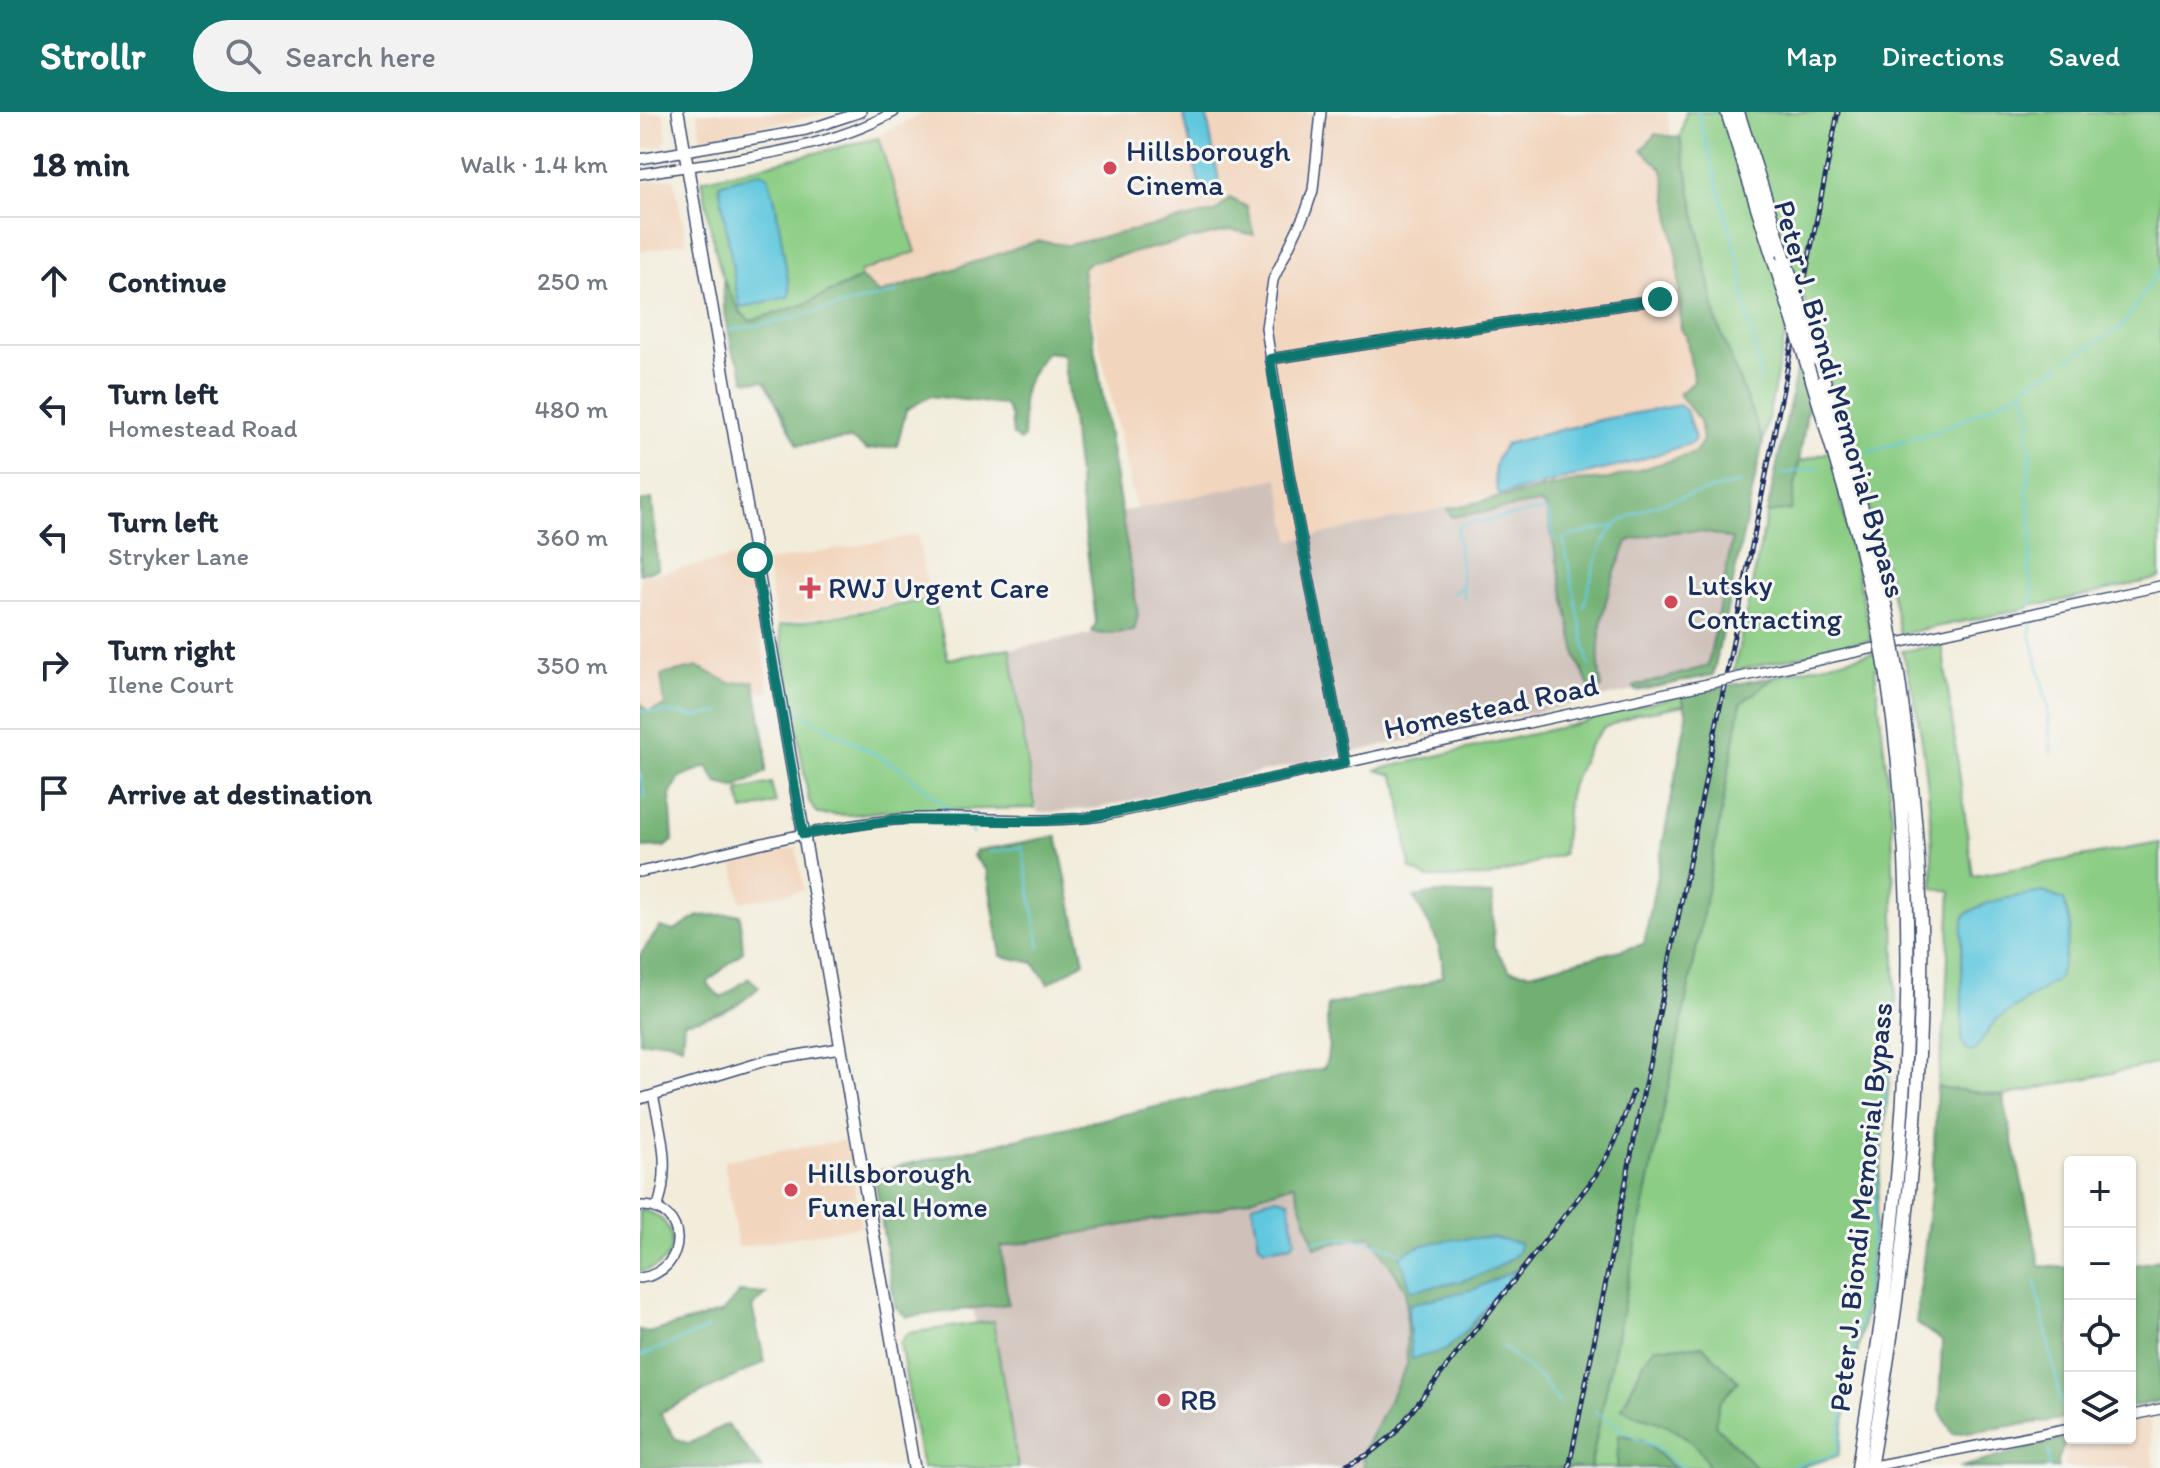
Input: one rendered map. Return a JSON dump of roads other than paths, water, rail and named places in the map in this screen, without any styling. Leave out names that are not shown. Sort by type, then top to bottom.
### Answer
[{"type":"highway","name":"Peter J. Biondi Memorial Bypass","points":[[1727,112],[1818,360],[1868,529],[1912,773],[1921,926],[1913,1153],[1866,1468]]},
{"type":"highway","name":"Peter J. Biondi Memorial Bypass","points":[[1738,112],[1882,618]]},
{"type":"main road","points":[[678,112],[914,1468]]},
{"type":"street","points":[[640,159],[783,135],[861,112]]},
{"type":"street","points":[[640,174],[803,146],[846,134],[894,112]]},
{"type":"street","points":[[1321,112],[1313,190],[1306,211],[1278,266],[1269,297],[1266,328],[1289,475],[1345,763]]},
{"type":"street","points":[[842,116],[846,134]]},
{"type":"street","points":[[1270,359],[1660,299]]},
{"type":"street","name":"Homestead Road","points":[[640,872],[803,834],[894,820],[1034,821],[1087,818],[2160,586]]},
{"type":"street","points":[[640,1099],[768,1060],[840,1048]]},
{"type":"street","points":[[653,1095],[666,1169],[657,1209]]},
{"type":"street","points":[[640,1206],[657,1209],[667,1216],[675,1226],[678,1238],[672,1262],[663,1271],[640,1278]]},
{"type":"street","points":[[2136,1415],[2160,1409]]},
{"type":"street","points":[[1866,1468],[2064,1429]]},
{"type":"water","points":[[1183,112],[1206,112],[1220,187],[1210,196],[1202,197]]},
{"type":"water","points":[[761,172],[768,176],[775,200],[790,292],[788,297],[744,307],[740,306],[737,294],[719,184]]},
{"type":"water","points":[[1679,405],[1686,410],[1695,438],[1692,443],[1627,464],[1499,495],[1495,468],[1506,444],[1599,420]]},
{"type":"water","points":[[2043,892],[2064,900],[2071,928],[2059,978],[1995,1021],[1975,1050],[1969,1052],[1962,1043],[1962,931],[1965,915],[1992,902]]},
{"type":"water","points":[[1277,1197],[1289,1200],[1295,1241],[1292,1245],[1264,1249],[1259,1244],[1252,1204]]},
{"type":"water","points":[[1491,1237],[1520,1243],[1518,1253],[1481,1275],[1411,1290],[1400,1256],[1409,1250],[1456,1239]]},
{"type":"water","points":[[1517,1269],[1469,1328],[1446,1350],[1412,1359],[1410,1304],[1475,1289]]},
{"type":"waterway","points":[[1698,112],[1742,274],[1760,382]]},
{"type":"waterway","points":[[2067,360],[2122,327],[2160,268]]},
{"type":"waterway","points":[[729,330],[898,292]]},
{"type":"waterway","points":[[1867,453],[1943,429],[2018,393],[2036,378],[2061,365]]},
{"type":"waterway","points":[[2023,389],[2032,418],[2026,438],[2031,451],[2027,490],[2032,532],[2029,574],[2033,590],[2031,607]]},
{"type":"waterway","points":[[1782,474],[1819,467]]},
{"type":"waterway","points":[[1584,607],[1598,554],[1616,526],[1626,518],[1656,505],[1739,483]]},
{"type":"waterway","points":[[1464,599],[1457,531],[1460,525],[1544,510],[1548,512],[1554,540]]},
{"type":"waterway","points":[[1589,666],[1563,538],[1614,526]]},
{"type":"waterway","points":[[1453,594],[1461,587]]},
{"type":"waterway","points":[[2032,621],[2030,633],[2048,707],[2051,755]]},
{"type":"waterway","points":[[791,710],[798,709],[902,769],[950,810]]},
{"type":"waterway","points":[[640,711],[693,717],[721,712]]},
{"type":"waterway","points":[[640,773],[645,798]]},
{"type":"waterway","points":[[972,828],[973,835]]},
{"type":"waterway","points":[[989,852],[1022,847],[1040,948]]},
{"type":"waterway","points":[[1782,1468],[1833,1456],[1837,1452],[1868,1275],[1889,1062]]},
{"type":"waterway","points":[[1311,1242],[1358,1240],[1403,1254]]},
{"type":"waterway","points":[[2035,1281],[2064,1415]]},
{"type":"waterway","points":[[640,1356],[708,1329]]},
{"type":"waterway","points":[[1502,1346],[1544,1382],[1560,1404]]},
{"type":"waterway","points":[[1595,1411],[1637,1439],[1657,1447],[1674,1464],[1685,1468]]},
{"type":"waterway","points":[[2049,1451],[2049,1468]]},
{"type":"railway","points":[[1569,1468],[1838,112]]},
{"type":"railway","points":[[1341,1468],[1369,1454],[1394,1434],[1597,1174],[1615,1142],[1633,1092]]},
{"type":"place","name":"Hillsborough Cinema","points":[[1110,168]]},
{"type":"place","name":"RWJ Urgent Care","points":[[810,588]]},
{"type":"place","name":"Lutsky Contracting","points":[[1671,602]]},
{"type":"place","name":"Hillsborough Funeral Home","points":[[791,1190]]},
{"type":"place","name":"RB","points":[[1164,1400]]}]
